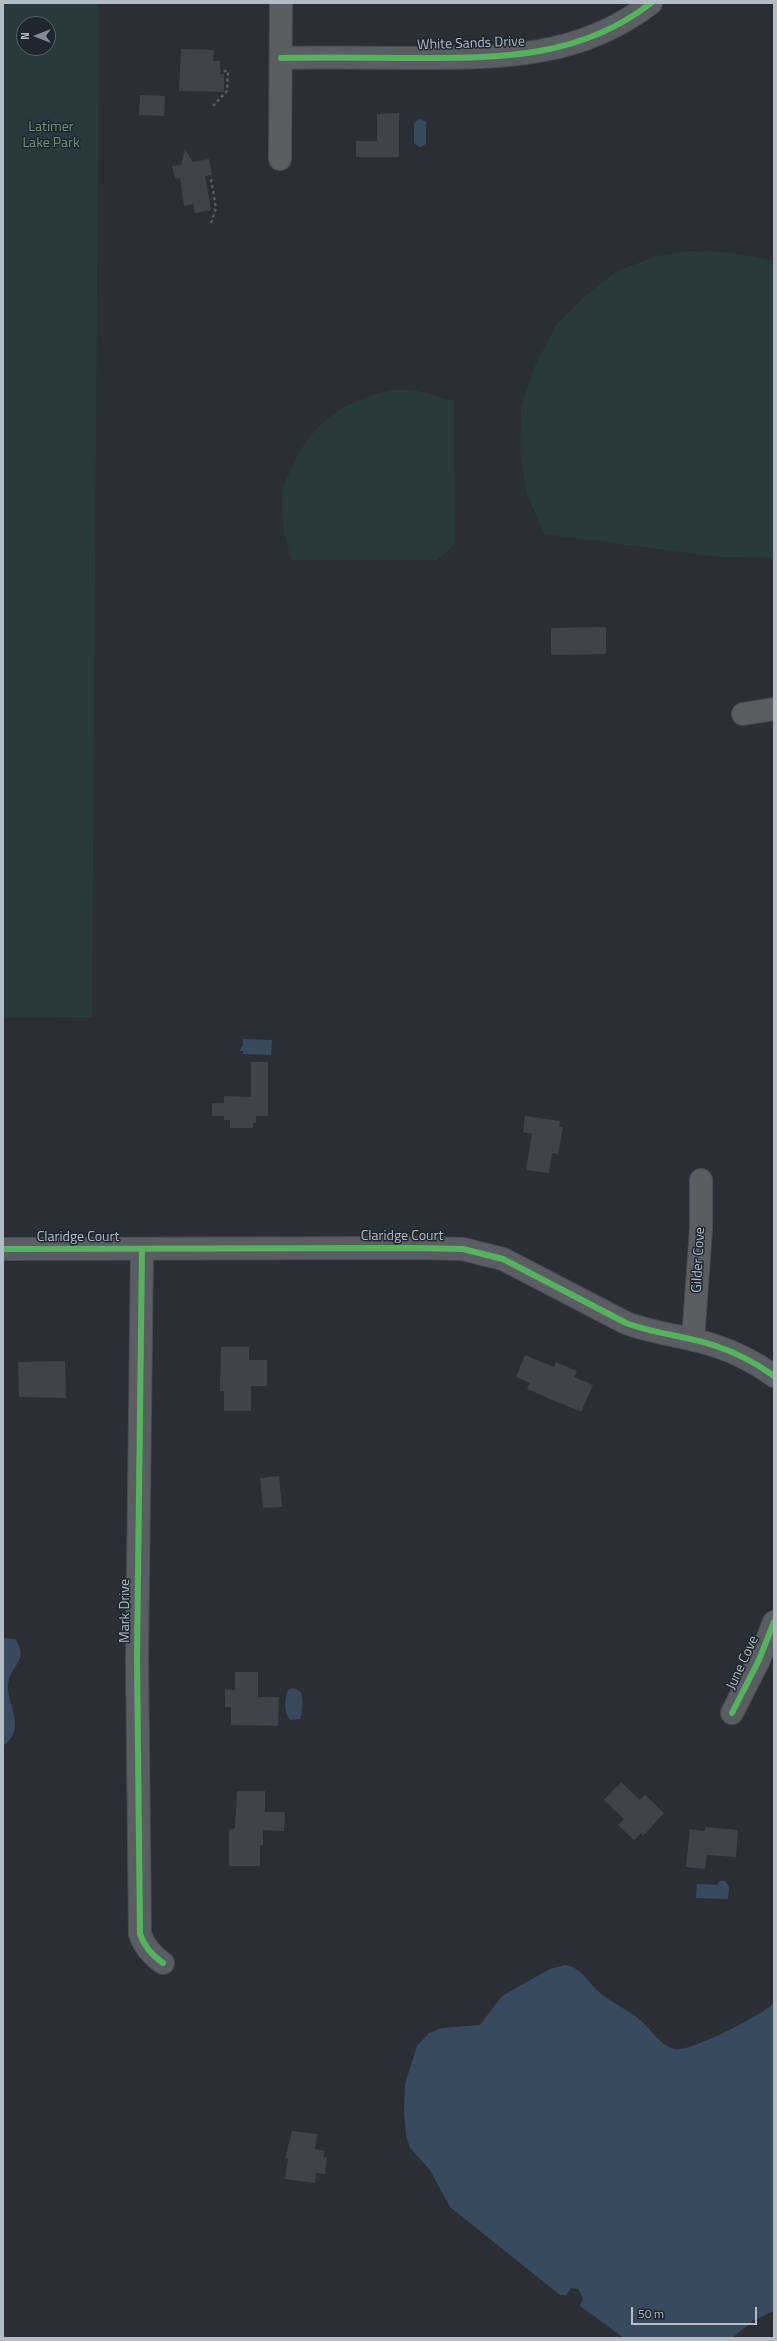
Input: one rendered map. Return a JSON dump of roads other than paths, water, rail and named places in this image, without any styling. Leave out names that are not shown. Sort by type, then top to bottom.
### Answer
[{"type":"street","points":[[280,159],[281,3]]},
{"type":"street","name":"White Sands Drive","points":[[281,58],[473,58],[527,54],[584,39],[609,29],[651,3]]},
{"type":"street","points":[[743,714],[774,709]]},
{"type":"street","name":"Gilder Cove","points":[[693,1340],[701,1229],[701,1180]]},
{"type":"street","name":"Claridge Court","points":[[3,1249],[142,1250],[415,1248],[477,1251],[503,1259],[626,1323],[647,1331],[716,1346],[750,1360],[774,1376]]},
{"type":"street","name":"Mark Drive","points":[[142,1250],[137,1657],[140,1934],[147,1947],[163,1963]]},
{"type":"street","name":"June Cove","points":[[732,1713],[759,1660],[774,1622]]},
{"type":"water","points":[[419,119],[426,122],[426,144],[420,147],[414,143],[414,123]]},
{"type":"water","points":[[243,1039],[272,1040],[271,1055],[243,1054],[243,1051],[240,1051],[241,1047],[243,1046]]},
{"type":"water","points":[[3,1638],[15,1639],[21,1652],[8,1684],[8,1692],[15,1724],[14,1732],[3,1746]]},
{"type":"water","points":[[294,1688],[301,1692],[302,1709],[300,1719],[291,1720],[288,1717],[286,1710],[286,1697],[288,1690]]},
{"type":"water","points":[[720,1881],[725,1881],[729,1887],[728,1899],[696,1898],[697,1884],[717,1885]]},
{"type":"water","points":[[565,1965],[580,1972],[603,1995],[640,2020],[664,2044],[675,2049],[683,2049],[695,2045],[725,2032],[767,2009],[774,2003],[774,2311],[753,2321],[732,2338],[624,2338],[580,2306],[583,2298],[578,2289],[571,2288],[566,2295],[560,2295],[450,2207],[430,2170],[410,2148],[406,2135],[404,2111],[405,2084],[417,2046],[429,2033],[442,2028],[480,2025],[502,1996],[550,1969]]},
{"type":"park label","name":"Latimer Lake Park","points":[[51,136]]}]
